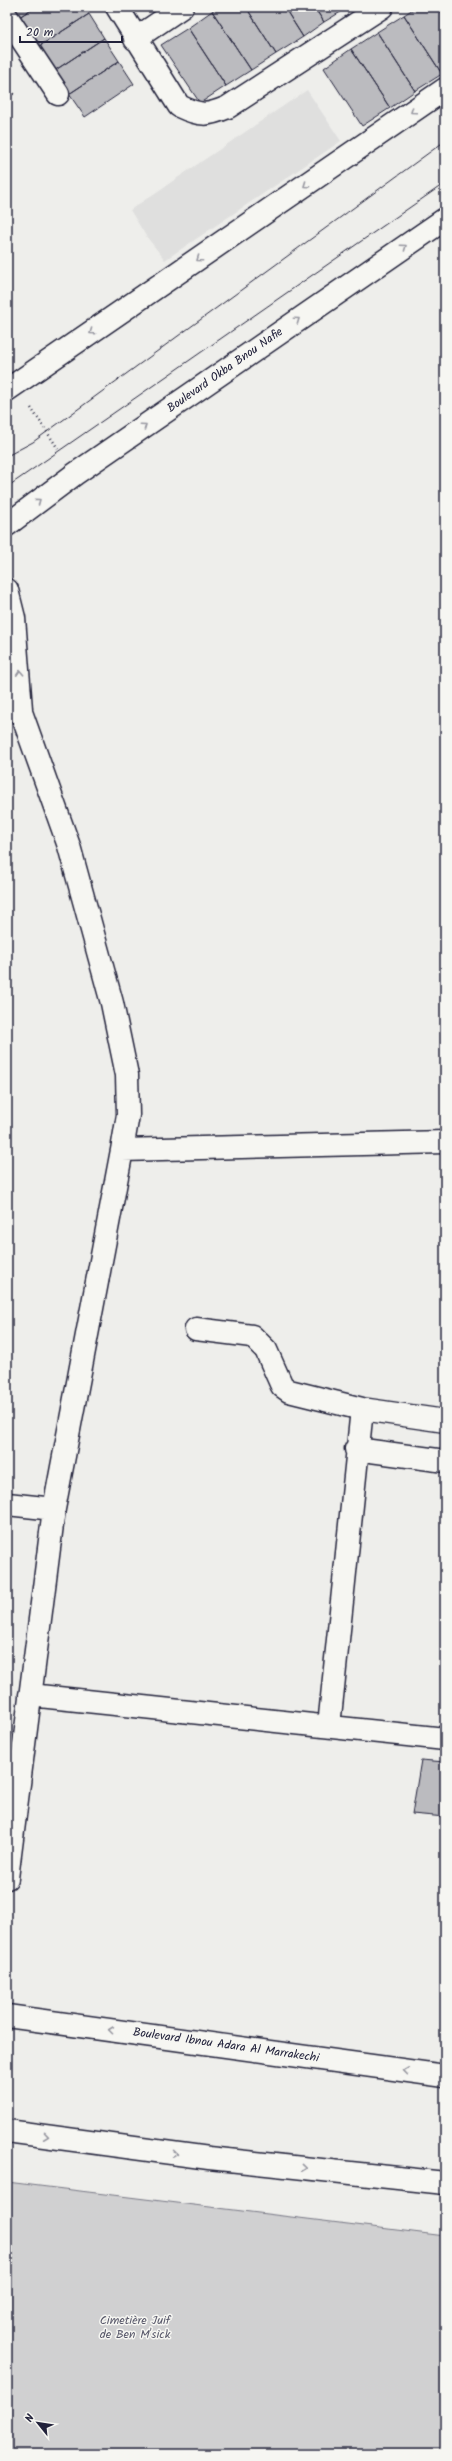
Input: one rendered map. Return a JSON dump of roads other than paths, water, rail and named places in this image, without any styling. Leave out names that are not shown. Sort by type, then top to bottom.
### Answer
[{"type":"street","points":[[117,7],[179,106],[196,114],[211,114],[228,107],[382,7]]},
{"type":"street","points":[[136,39],[182,7]]},
{"type":"street","points":[[7,17],[58,94]]},
{"type":"street","points":[[11,388],[445,89]]},
{"type":"street","name":"Boulevard Okba Bnou Nafie","points":[[7,525],[75,474],[445,219]]},
{"type":"street","points":[[7,590],[14,618],[21,712]]},
{"type":"street","points":[[7,687],[21,712],[69,846],[112,1003],[127,1076],[128,1115],[54,1509],[7,1878]]},
{"type":"street","points":[[122,1150],[445,1142]]},
{"type":"street","points":[[196,1329],[252,1336],[266,1350],[282,1386],[289,1391],[362,1409],[445,1421]]},
{"type":"street","points":[[329,1726],[356,1449],[362,1409]]},
{"type":"street","points":[[356,1449],[445,1461]]},
{"type":"street","points":[[7,1504],[54,1509]]},
{"type":"street","points":[[30,1695],[445,1739]]},
{"type":"street","name":"Boulevard Ibnou Adara Al Marrakechi","points":[[7,2016],[445,2076]]},
{"type":"street","points":[[7,2131],[209,2158],[445,2183]]},
{"type":"tram line","points":[[7,456],[33,442],[445,141]]},
{"type":"tram line","points":[[7,487],[445,183]]},
{"type":"park label","name":"Cimetière Juif de Ben M'sick","points":[[135,2327]]}]
